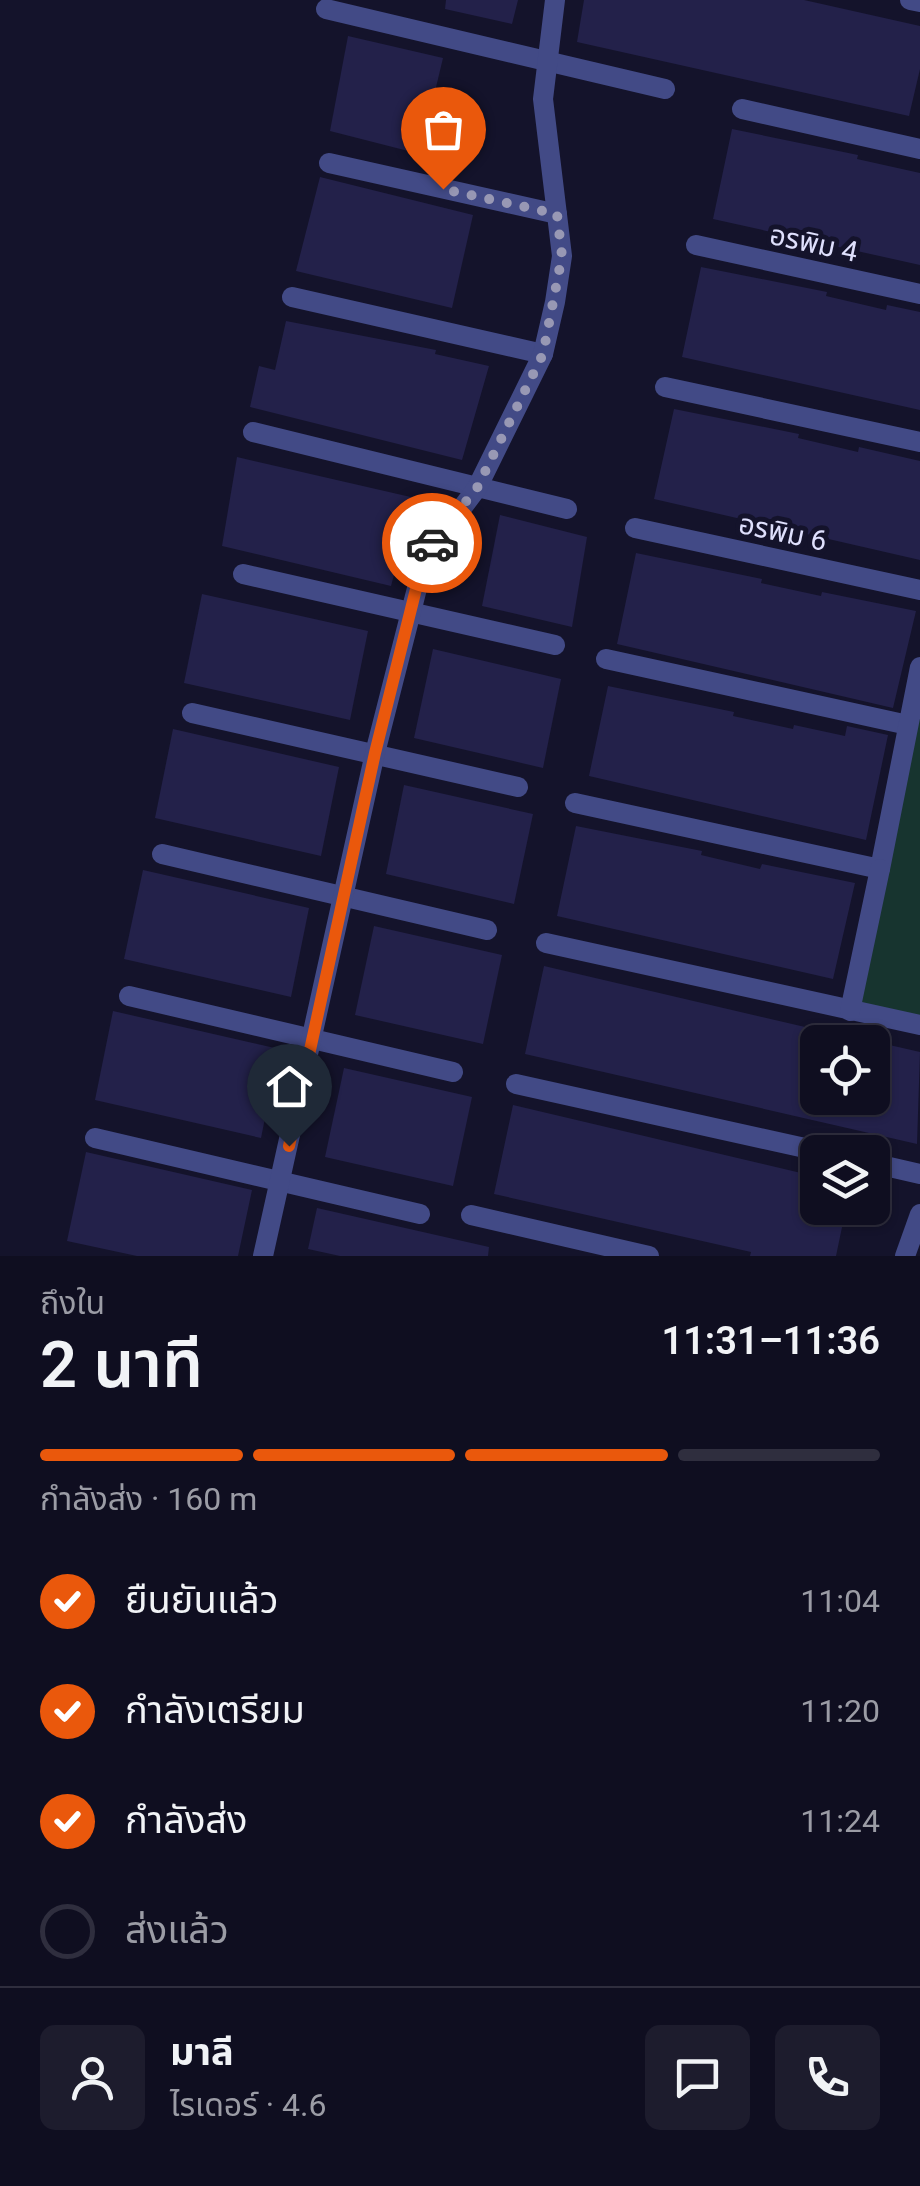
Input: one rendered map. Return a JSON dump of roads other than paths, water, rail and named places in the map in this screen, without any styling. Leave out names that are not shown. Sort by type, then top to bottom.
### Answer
[{"type":"street","points":[[263,1256],[375,753],[424,557],[477,488],[543,354],[562,256],[543,99],[555,0]]},
{"type":"street","points":[[910,0],[920,2]]},
{"type":"street","points":[[326,9],[545,64],[664,89]]},
{"type":"street","points":[[742,108],[920,149]]},
{"type":"street","points":[[329,163],[557,214]]},
{"type":"street","name":"อรพิม 4","points":[[696,245],[920,294]]},
{"type":"street","points":[[292,297],[543,354]]},
{"type":"street","points":[[665,387],[920,442]]},
{"type":"street","points":[[253,432],[567,509]]},
{"type":"street","name":"อรพิม 6","points":[[635,528],[920,590]]},
{"type":"street","points":[[243,574],[556,645]]},
{"type":"street","points":[[606,659],[908,725]]},
{"type":"street","points":[[850,1010],[920,668]]},
{"type":"street","points":[[192,713],[518,787]]},
{"type":"street","points":[[575,803],[880,869]]},
{"type":"street","points":[[162,854],[486,930]]},
{"type":"street","points":[[546,943],[920,1025]]},
{"type":"street","points":[[128,996],[454,1072]]},
{"type":"street","points":[[516,1084],[800,1147]]},
{"type":"street","points":[[95,1138],[420,1214]]},
{"type":"street","points":[[890,1168],[920,1174]]},
{"type":"street","points":[[905,1256],[920,1214]]},
{"type":"street","points":[[471,1215],[649,1256]]}]
